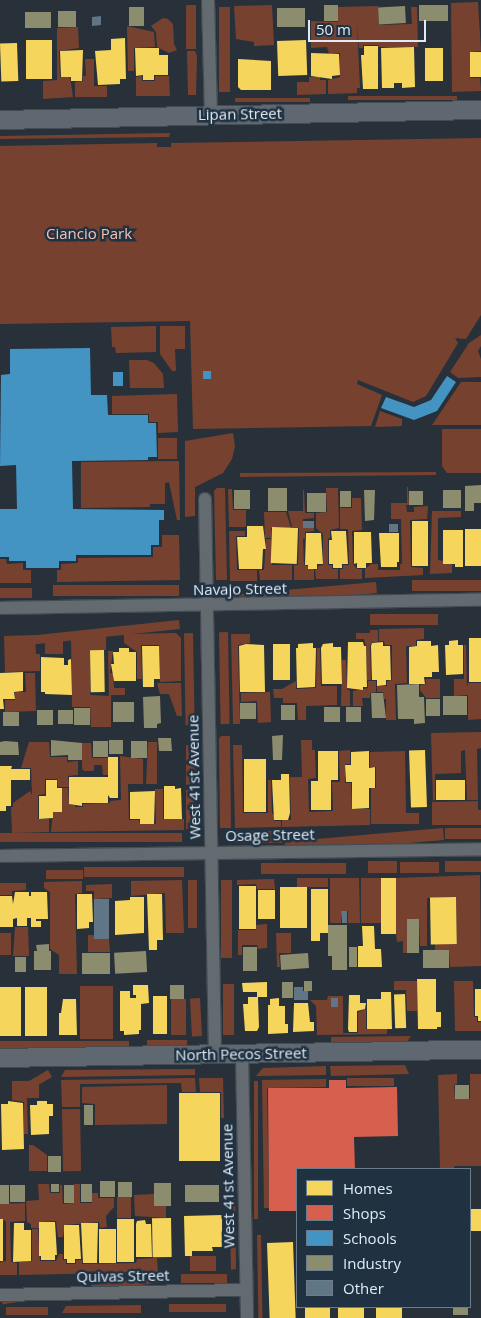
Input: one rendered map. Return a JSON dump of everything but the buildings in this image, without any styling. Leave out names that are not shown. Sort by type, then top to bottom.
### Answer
[{"type":"main road","name":"Lipan Street","points":[[0,120],[481,110]]},
{"type":"main road","name":"North Pecos Street","points":[[0,1058],[481,1050]]},
{"type":"street","points":[[208,0],[211,115]]},
{"type":"street","name":"West 41st Avenue","points":[[205,499],[214,1054]]},
{"type":"street","name":"Navajo Street","points":[[0,608],[481,600]]},
{"type":"street","name":"Osage Street","points":[[0,856],[481,848]]},
{"type":"street","name":"West 41st Avenue","points":[[242,1054],[247,1318]]},
{"type":"street","name":"Quivas Street","points":[[0,1295],[246,1290]]},
{"type":"green space","points":[[478,2],[481,51],[470,52],[470,78],[480,78],[481,91],[452,92],[451,3]]},
{"type":"green space","points":[[186,5],[196,5],[196,49],[186,49]]},
{"type":"green space","points":[[272,5],[274,45],[254,46],[254,42],[236,39],[234,6]]},
{"type":"green space","points":[[378,6],[379,25],[412,24],[411,7],[417,7],[418,47],[363,45],[363,48],[359,48],[357,24],[360,88],[357,88],[357,93],[328,94],[328,80],[340,77],[340,53],[329,54],[327,47],[311,48],[311,21],[338,22],[338,7]]},
{"type":"green space","points":[[219,7],[230,7],[230,92],[219,92]]},
{"type":"green space","points":[[163,18],[168,19],[173,24],[174,44],[177,50],[169,53],[157,47],[156,32],[151,26]]},
{"type":"green space","points":[[127,26],[154,32],[155,47],[134,48],[134,71],[128,71]]},
{"type":"green space","points":[[78,27],[79,48],[59,51],[60,77],[70,77],[73,97],[43,99],[43,81],[57,80],[57,28]]},
{"type":"green space","points":[[187,51],[195,51],[197,56],[196,95],[188,95]]},
{"type":"green space","points":[[85,59],[94,59],[94,86],[107,86],[107,97],[75,97],[75,82],[83,81],[83,76],[86,76]]},
{"type":"green space","points":[[142,76],[142,81],[155,81],[155,76],[169,76],[170,96],[136,96],[136,77]]},
{"type":"green space","points":[[309,77],[320,77],[320,80],[326,80],[326,94],[297,95],[297,82],[309,82]]},
{"type":"green space","points":[[348,96],[457,96],[457,100],[348,100]]},
{"type":"green space","points":[[235,98],[310,98],[310,102],[235,102]]},
{"type":"green space","points":[[170,133],[169,137],[0,139],[0,136]]},
{"type":"green space","name":"Ciancio Park","points":[[481,138],[481,315],[466,339],[455,338],[458,343],[426,396],[413,402],[358,380],[357,384],[382,395],[371,426],[193,429],[190,321],[0,324],[0,146],[157,143],[157,147],[171,147],[171,143]]},
{"type":"green space","points":[[156,326],[156,352],[116,353],[115,347],[112,347],[111,327]]},
{"type":"green space","points":[[160,326],[185,326],[185,349],[175,349],[176,371],[172,371],[160,354]]},
{"type":"green space","points":[[481,335],[481,346],[478,351],[481,359],[481,377],[458,378],[450,372],[469,343]]},
{"type":"green space","points":[[129,360],[147,360],[154,363],[163,374],[164,388],[130,388]]},
{"type":"green space","points":[[461,382],[481,382],[481,425],[432,425]]},
{"type":"green space","points":[[177,394],[178,432],[158,433],[158,422],[149,422],[149,414],[112,414],[112,396]]},
{"type":"green space","points":[[380,411],[402,419],[402,426],[375,427]]},
{"type":"green space","points":[[442,429],[481,429],[481,473],[447,473],[442,466]]},
{"type":"green space","points":[[233,433],[235,446],[232,459],[223,473],[195,487],[195,516],[185,517],[185,441]]},
{"type":"green space","points":[[158,438],[177,438],[177,459],[158,459]]},
{"type":"green space","points":[[179,461],[180,520],[177,520],[169,482],[165,483],[165,504],[150,504],[150,507],[81,508],[81,462]]},
{"type":"green space","points":[[436,472],[436,475],[240,477],[240,473]]},
{"type":"green space","points":[[407,487],[409,505],[406,505],[407,512],[414,512],[414,507],[428,506],[427,519],[410,520],[411,567],[423,568],[423,575],[365,578],[365,569],[371,564],[378,564],[378,570],[400,570],[400,564],[402,564],[401,519],[391,519],[391,503],[407,503]]},
{"type":"green space","points":[[217,488],[225,488],[227,580],[216,580],[214,491]]},
{"type":"green space","points":[[326,488],[338,488],[339,528],[330,530],[328,565],[332,565],[332,569],[338,569],[338,579],[316,579],[315,570],[318,569],[318,566],[323,565],[323,534],[316,528],[316,513],[327,512]]},
{"type":"green space","points":[[228,489],[232,489],[233,510],[246,510],[246,527],[229,527]]},
{"type":"green space","points":[[303,490],[305,513],[314,513],[314,518],[303,519],[303,528],[314,528],[314,531],[305,532],[305,538],[303,539],[304,565],[308,566],[308,569],[314,569],[314,580],[294,580],[294,565],[298,565],[299,528],[292,527],[288,511],[303,511]]},
{"type":"green space","points":[[352,498],[361,498],[362,530],[352,531],[353,564],[357,569],[362,569],[362,579],[340,579],[340,569],[343,569],[343,565],[349,565],[348,529],[340,529],[340,508],[352,508]]},
{"type":"green space","points":[[432,511],[461,511],[461,517],[438,518],[438,560],[443,561],[443,564],[452,564],[452,573],[430,574]]},
{"type":"green space","points":[[264,512],[286,512],[291,528],[271,528],[271,538],[265,538]]},
{"type":"green space","points":[[229,531],[245,531],[245,536],[236,536],[237,570],[257,570],[257,581],[230,581]]},
{"type":"green space","points":[[162,535],[179,535],[180,580],[57,582],[57,570],[61,570],[61,564],[78,563],[78,558],[153,557],[153,547],[162,547]]},
{"type":"green space","points":[[266,539],[271,539],[272,565],[292,565],[292,580],[260,580],[259,570],[264,570]]},
{"type":"green space","points":[[0,559],[6,559],[7,564],[23,563],[23,570],[31,570],[31,583],[0,583]]},
{"type":"green space","points":[[412,580],[481,580],[481,591],[412,591]]},
{"type":"green space","points":[[376,582],[377,593],[232,606],[231,595]]},
{"type":"green space","points":[[53,585],[179,585],[179,596],[53,596]]},
{"type":"green space","points":[[0,588],[32,588],[32,598],[0,598]]},
{"type":"green space","points":[[370,614],[438,614],[438,625],[370,625]]},
{"type":"green space","points":[[179,620],[180,629],[7,647],[6,638]]},
{"type":"green space","points":[[424,628],[424,639],[416,640],[416,646],[406,646],[407,683],[395,684],[396,720],[386,720],[386,699],[384,699],[383,692],[377,692],[377,686],[387,686],[387,681],[392,680],[392,645],[385,645],[384,641],[379,641],[379,629]]},
{"type":"green space","points":[[370,630],[378,630],[378,642],[372,642],[370,646],[371,680],[367,680],[366,646],[364,639],[356,639],[356,633],[370,633]]},
{"type":"green space","points":[[219,632],[228,632],[230,724],[221,724]]},
{"type":"green space","points":[[176,633],[181,638],[181,681],[160,682],[159,645],[141,645],[142,679],[137,679],[137,652],[124,643],[124,634]]},
{"type":"green space","points":[[184,633],[193,633],[195,725],[186,725]]},
{"type":"green space","points":[[71,634],[106,634],[106,650],[90,650],[90,695],[109,696],[108,651],[113,651],[110,673],[113,673],[114,688],[125,688],[125,695],[111,695],[111,727],[91,727],[90,707],[72,707]]},
{"type":"green space","points":[[231,634],[250,634],[250,643],[238,645],[240,724],[233,724]]},
{"type":"green space","points":[[35,635],[36,654],[40,654],[40,671],[5,672],[4,636]]},
{"type":"green space","points":[[45,635],[63,635],[63,654],[45,654]]},
{"type":"green space","points":[[464,645],[466,645],[467,687],[468,683],[481,683],[481,719],[468,720],[468,695],[454,696],[454,679],[464,679]]},
{"type":"green space","points":[[317,648],[320,648],[321,686],[337,686],[337,705],[306,706],[306,720],[298,720],[297,703],[283,703],[283,698],[274,698],[273,689],[282,689],[296,681],[296,689],[316,688]]},
{"type":"green space","points":[[342,660],[346,660],[347,689],[350,691],[350,706],[341,706]]},
{"type":"green space","points":[[25,673],[35,673],[36,711],[5,712],[5,700],[15,700],[15,692],[26,692]]},
{"type":"green space","points":[[426,679],[440,679],[440,698],[426,698],[420,690],[420,685],[426,684]]},
{"type":"green space","points":[[368,681],[376,681],[376,692],[370,693],[370,698],[362,698],[363,706],[353,706],[353,691],[368,688]]},
{"type":"green space","points":[[157,683],[181,683],[182,716],[177,716],[169,694],[160,694]]},
{"type":"green space","points":[[270,692],[271,722],[258,723],[257,701],[241,702],[241,693]]},
{"type":"green space","points":[[481,732],[481,748],[477,749],[478,800],[467,800],[465,750],[461,751],[461,773],[435,774],[435,800],[433,801],[431,733]]},
{"type":"green space","points":[[221,736],[230,736],[231,828],[220,828],[219,739]]},
{"type":"green space","points":[[301,740],[312,740],[312,750],[315,750],[316,778],[308,779],[309,812],[333,811],[332,782],[340,782],[339,751],[350,750],[350,764],[345,764],[345,783],[351,783],[352,809],[370,809],[370,825],[282,827],[282,820],[291,820],[290,777],[302,777]]},
{"type":"green space","points":[[29,742],[49,742],[50,757],[67,757],[67,762],[78,761],[78,775],[68,776],[69,787],[58,787],[57,779],[45,779],[45,794],[38,795],[38,819],[49,819],[49,832],[12,833],[11,807],[13,807],[13,803],[30,791],[32,795],[31,768],[21,768]]},
{"type":"green space","points":[[148,742],[157,742],[157,784],[146,784]]},
{"type":"green space","points":[[82,743],[91,743],[92,758],[108,758],[108,775],[103,775],[102,765],[94,765],[94,771],[84,771],[82,769]]},
{"type":"green space","points":[[186,745],[196,745],[196,786],[186,786]]},
{"type":"green space","points":[[233,745],[242,745],[243,813],[268,813],[268,780],[271,780],[272,814],[274,814],[274,821],[281,821],[281,827],[235,828]]},
{"type":"green space","points":[[405,751],[406,813],[419,813],[419,824],[371,824],[371,788],[376,788],[376,767],[370,767],[370,752]]},
{"type":"green space","points":[[120,756],[143,759],[143,784],[128,784],[129,820],[139,820],[140,824],[156,824],[155,789],[163,789],[163,819],[184,819],[184,830],[51,832],[53,812],[62,812],[62,788],[68,788],[69,804],[75,805],[75,807],[83,807],[83,804],[110,803],[110,801],[121,800]]},
{"type":"green space","points":[[186,790],[196,790],[196,829],[186,829]]},
{"type":"green space","points":[[478,801],[478,810],[481,810],[481,825],[432,825],[432,802]]},
{"type":"green space","points":[[443,828],[444,840],[286,854],[285,842]]},
{"type":"green space","points":[[445,828],[481,828],[481,839],[445,839]]},
{"type":"green space","points":[[235,831],[282,831],[282,843],[235,843]]},
{"type":"green space","points":[[0,833],[182,833],[182,842],[0,842]]},
{"type":"green space","points":[[368,861],[397,861],[397,873],[368,873]]},
{"type":"green space","points":[[445,861],[481,861],[481,872],[445,872]]},
{"type":"green space","points":[[400,862],[439,862],[439,873],[400,873]]},
{"type":"green space","points":[[261,863],[346,863],[346,874],[261,874]]},
{"type":"green space","points":[[84,867],[184,867],[184,877],[84,877]]},
{"type":"green space","points":[[46,870],[83,870],[83,879],[46,879]]},
{"type":"green space","points":[[480,875],[481,966],[450,967],[449,950],[435,950],[435,944],[457,944],[456,897],[427,898],[427,946],[420,946],[419,919],[407,919],[407,953],[403,953],[403,941],[397,942],[396,933],[396,878]]},
{"type":"green space","points":[[297,878],[328,878],[328,887],[297,887]]},
{"type":"green space","points":[[330,878],[359,878],[360,923],[348,923],[348,911],[341,911],[341,923],[330,923]]},
{"type":"green space","points":[[361,878],[381,878],[381,923],[361,923]]},
{"type":"green space","points":[[274,879],[275,889],[257,889],[256,884],[237,885],[237,880]]},
{"type":"green space","points":[[182,880],[184,933],[166,933],[165,893],[131,896],[131,881]]},
{"type":"green space","points":[[188,880],[197,880],[197,928],[188,928]]},
{"type":"green space","points":[[221,880],[232,880],[232,958],[221,958]]},
{"type":"green space","points":[[82,881],[82,893],[75,894],[77,974],[59,974],[59,955],[50,949],[50,892],[44,888],[44,882]]},
{"type":"green space","points":[[0,883],[26,883],[26,890],[12,891],[12,895],[0,895]]},
{"type":"green space","points":[[112,884],[112,898],[94,899],[94,891],[86,891],[86,885]]},
{"type":"green space","points":[[267,924],[267,948],[258,949],[257,945],[242,945],[242,955],[238,955],[238,930],[256,930],[256,925]]},
{"type":"green space","points":[[15,927],[28,927],[29,956],[13,956]]},
{"type":"green space","points":[[0,933],[11,933],[11,955],[0,955]]},
{"type":"green space","points":[[276,933],[291,933],[291,953],[279,953],[280,967],[277,967]]},
{"type":"green space","points":[[88,935],[94,935],[95,939],[109,939],[110,952],[88,952]]},
{"type":"green space","points":[[394,981],[417,981],[417,1011],[407,1011],[406,990],[394,990]]},
{"type":"green space","points":[[454,981],[473,981],[474,1017],[477,1017],[477,1022],[481,1022],[481,1031],[455,1031]]},
{"type":"green space","points":[[223,984],[234,984],[234,1035],[223,1035]]},
{"type":"green space","points":[[80,986],[113,986],[113,1039],[80,1039]]},
{"type":"green space","points":[[328,996],[343,996],[343,1033],[358,1033],[358,1012],[366,1009],[366,1029],[387,1029],[387,1034],[317,1035],[316,1006],[310,1000],[327,1000]]},
{"type":"green space","points":[[200,998],[202,1036],[192,1036],[190,999]]},
{"type":"green space","points":[[171,999],[186,999],[186,1035],[171,1035]]},
{"type":"green space","points":[[411,1036],[407,1042],[331,1044],[331,1037]]},
{"type":"green space","points":[[147,1040],[187,1040],[187,1047],[147,1047]]},
{"type":"green space","points":[[0,1041],[129,1041],[129,1048],[0,1048]]},
{"type":"green space","points":[[405,1065],[409,1074],[331,1076],[330,1066]]},
{"type":"green space","points":[[326,1066],[326,1075],[256,1076],[263,1068]]},
{"type":"green space","points":[[195,1069],[195,1075],[61,1077],[65,1070]]},
{"type":"green space","points":[[48,1070],[52,1077],[21,1095],[17,1088]]},
{"type":"green space","points":[[457,1074],[457,1084],[454,1085],[455,1099],[470,1099],[470,1074],[481,1074],[481,1166],[440,1168],[438,1075]]},
{"type":"green space","points":[[195,1078],[196,1092],[182,1092],[181,1083],[80,1084],[80,1107],[62,1107],[61,1080]]},
{"type":"green space","points":[[199,1078],[223,1078],[224,1118],[221,1118],[221,1092],[200,1092]]},
{"type":"green space","points":[[347,1078],[394,1078],[394,1086],[347,1086]]},
{"type":"green space","points":[[326,1079],[326,1087],[267,1088],[269,1208],[264,1208],[262,1080]]},
{"type":"green space","points":[[12,1081],[39,1081],[39,1098],[27,1098],[28,1134],[24,1134],[24,1102],[12,1100]]},
{"type":"green space","points":[[254,1081],[258,1081],[258,1219],[254,1219]]},
{"type":"green space","points":[[167,1085],[167,1124],[95,1125],[95,1104],[82,1103],[82,1087]]},
{"type":"green space","points":[[62,1109],[80,1109],[81,1171],[63,1171]]},
{"type":"green space","points":[[29,1145],[33,1145],[47,1155],[47,1171],[29,1171]]},
{"type":"green space","points":[[229,1182],[235,1182],[236,1269],[231,1270]]},
{"type":"green space","points":[[38,1184],[49,1184],[50,1193],[60,1193],[60,1185],[62,1185],[63,1204],[74,1203],[74,1184],[80,1184],[80,1203],[92,1203],[92,1193],[98,1193],[98,1198],[114,1198],[114,1207],[106,1216],[107,1227],[100,1228],[99,1222],[65,1225],[63,1237],[58,1237],[56,1221],[39,1222],[39,1228],[31,1228],[31,1224],[27,1222],[26,1201],[39,1200]]},
{"type":"green space","points":[[154,1194],[154,1206],[166,1206],[166,1218],[135,1216],[134,1195]]},
{"type":"green space","points":[[117,1197],[131,1197],[131,1218],[117,1218]]},
{"type":"green space","points":[[25,1203],[25,1221],[10,1222],[11,1262],[17,1263],[17,1275],[0,1275],[0,1262],[6,1261],[6,1221],[0,1219],[0,1204]]},
{"type":"green space","points":[[32,1229],[38,1229],[40,1261],[56,1261],[59,1254],[63,1254],[63,1260],[66,1260],[66,1264],[76,1264],[76,1260],[82,1260],[82,1264],[136,1263],[137,1259],[157,1258],[158,1272],[19,1275],[19,1262],[32,1261]]},
{"type":"green space","points":[[257,1235],[261,1235],[262,1318],[258,1318]]},
{"type":"green space","points":[[190,1256],[216,1256],[216,1271],[190,1271]]},
{"type":"green space","points":[[181,1274],[227,1274],[227,1283],[181,1283]]},
{"type":"green space","points":[[161,1275],[162,1282],[3,1304],[2,1297]]},
{"type":"green space","points":[[169,1304],[226,1304],[226,1312],[169,1312]]},
{"type":"green space","points":[[141,1305],[141,1313],[62,1313],[66,1306]]},
{"type":"green space","points":[[6,1307],[48,1307],[48,1315],[6,1315]]}]
